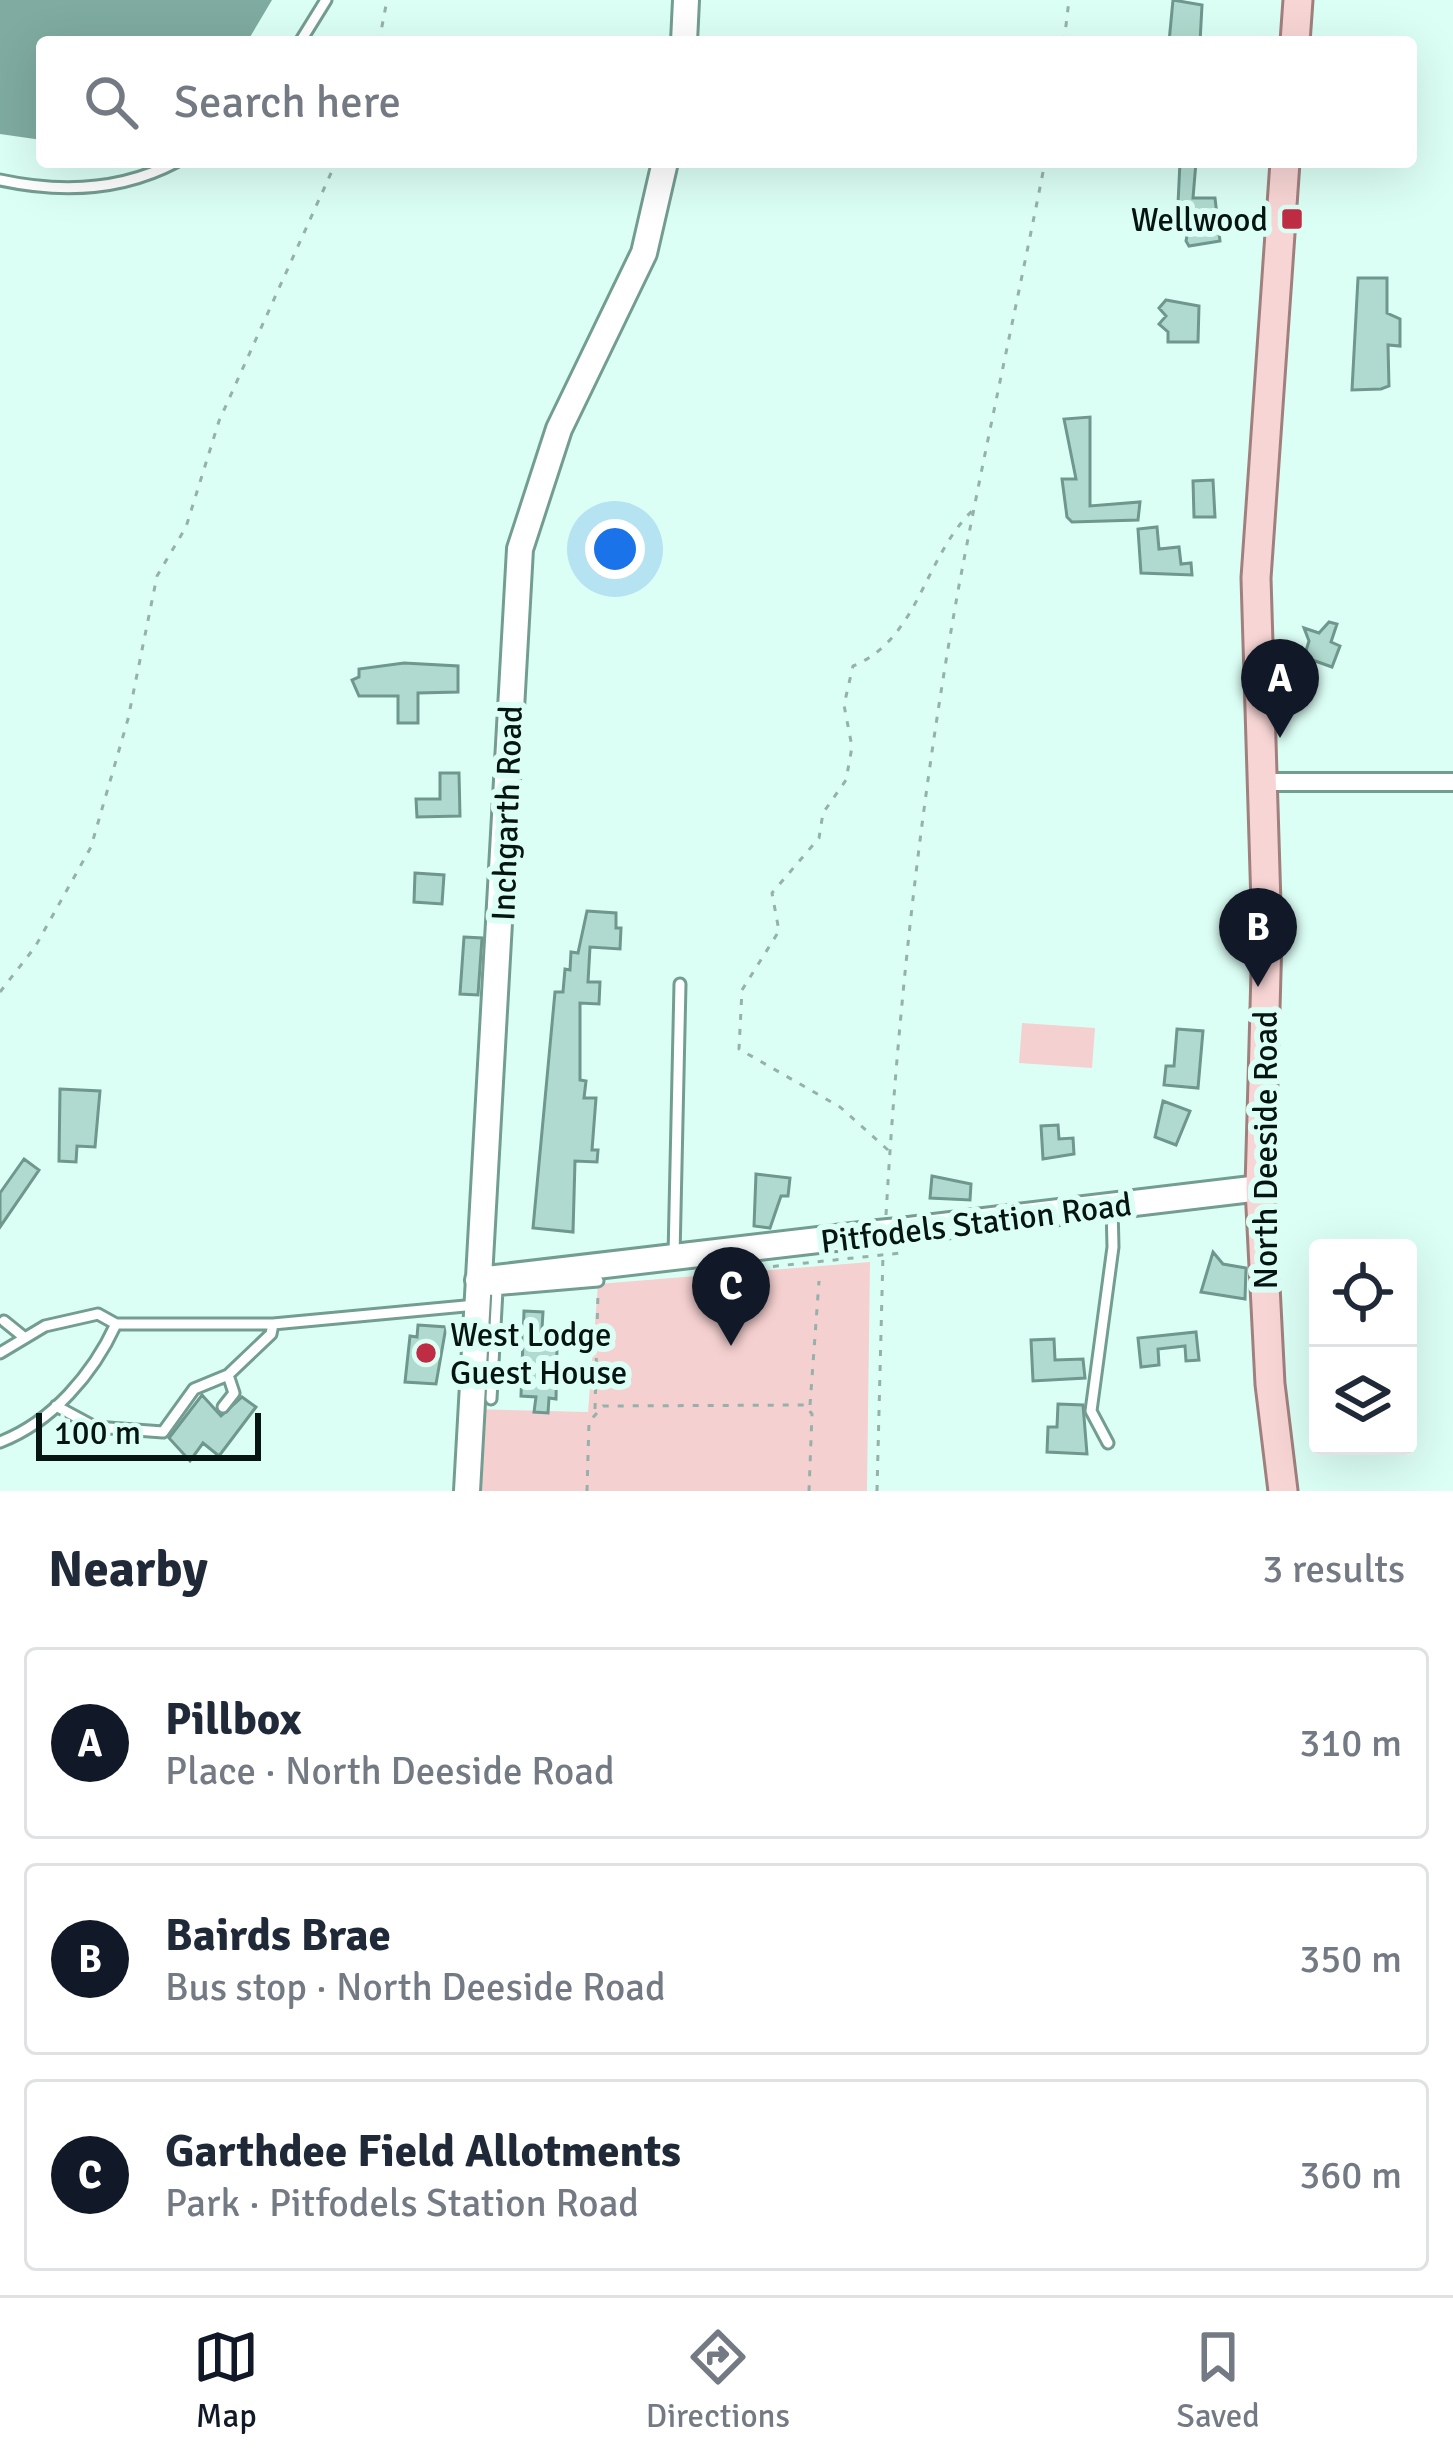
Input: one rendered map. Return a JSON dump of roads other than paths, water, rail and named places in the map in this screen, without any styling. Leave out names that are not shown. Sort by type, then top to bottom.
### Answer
[{"type":"main road","points":[[1295,36],[1298,0]]},
{"type":"main road","name":"North Deeside Road","points":[[1283,1491],[1270,1384],[1260,1188],[1267,937],[1256,578],[1285,168]]},
{"type":"street","points":[[684,36],[686,0]]},
{"type":"street","name":"Inchgarth Road","points":[[467,1491],[482,1292],[520,549],[559,429],[644,253],[664,168]]},
{"type":"street","points":[[1264,782],[1453,782]]},
{"type":"street","name":"Pitfodels Station Road","points":[[482,1292],[674,1256],[1260,1188]]},
{"type":"lane","points":[[304,36],[326,0]]},
{"type":"lane","points":[[0,180],[65,188],[105,186],[165,168]]},
{"type":"lane","points":[[674,1256],[680,984]]},
{"type":"lane","points":[[1108,1443],[1091,1411],[1113,1247],[1112,1206]]},
{"type":"lane","points":[[0,1353],[45,1326],[98,1314],[116,1324],[273,1324],[482,1292],[598,1281]]},
{"type":"lane","points":[[482,1292],[491,1400]]},
{"type":"lane","points":[[4,1321],[25,1338]]},
{"type":"lane","points":[[0,1442],[56,1406],[92,1366],[116,1324]]},
{"type":"lane","points":[[56,1406],[95,1427],[163,1432],[194,1390],[228,1375],[271,1334],[273,1324]]},
{"type":"lane","points":[[223,1407],[234,1393],[228,1375]]},
{"type":"place","name":"Wellwood","points":[[1292,219]]},
{"type":"place","name":"Pillbox","points":[[1280,738]]},
{"type":"place","name":"Bairds Brae","points":[[1258,987]]},
{"type":"place","name":"Garthdee Field Allotments","points":[[731,1346]]},
{"type":"place","name":"West Lodge Guest House","points":[[426,1353]]}]
